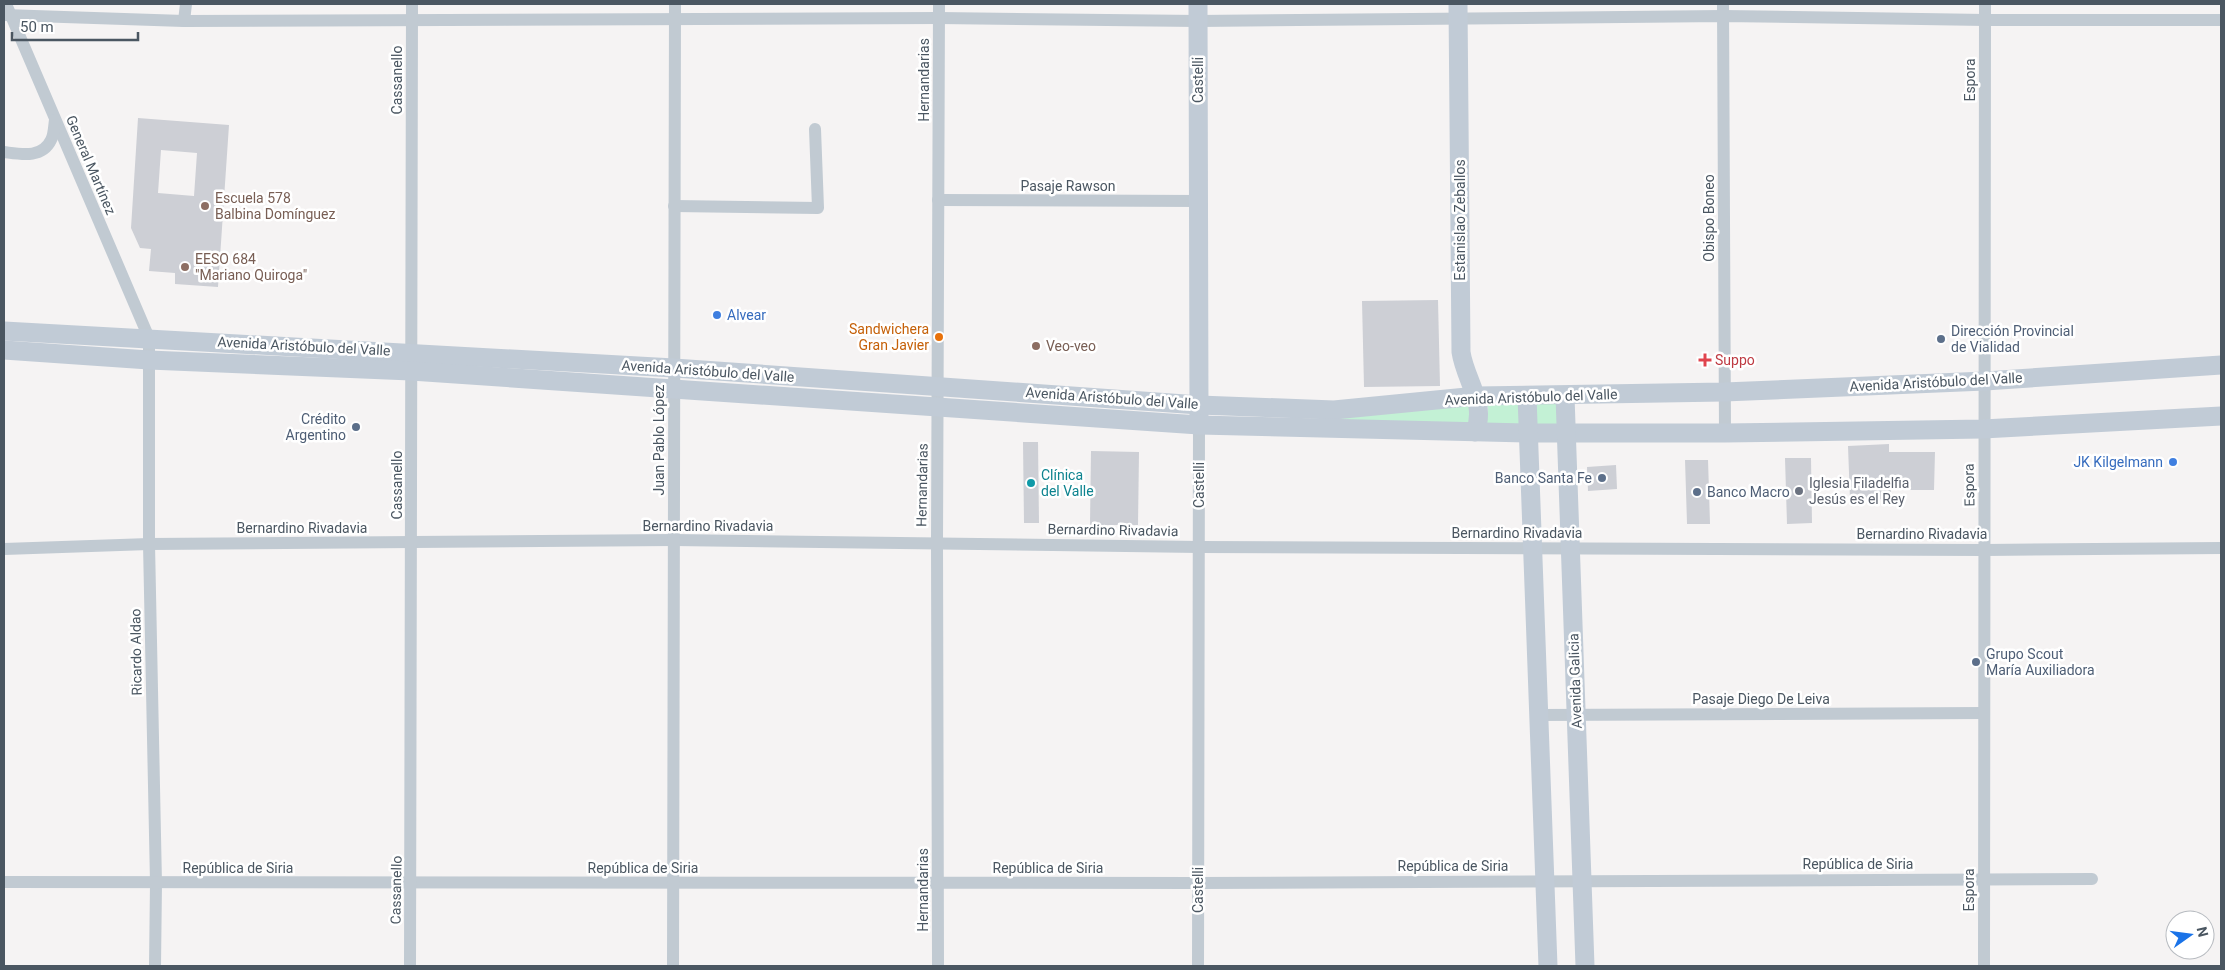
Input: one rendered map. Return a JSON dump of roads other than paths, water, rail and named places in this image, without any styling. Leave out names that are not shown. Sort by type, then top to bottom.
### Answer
[{"type":"main road","name":"Estanislao Zeballos","points":[[1458,11],[1460,352],[1480,413],[1475,432]]},
{"type":"main road","name":"Castelli","points":[[1198,13],[1199,426]]},
{"type":"main road","name":"Avenida Aristóbulo del Valle","points":[[4,330],[149,338],[412,362],[674,389],[1199,426],[1528,433],[1725,433],[1983,429],[2221,416]]},
{"type":"main road","name":"Avenida Aristóbulo del Valle","points":[[4,350],[149,360],[412,362],[674,368],[1199,404],[1334,410],[1476,396],[1724,392],[1985,381],[2221,365]]},
{"type":"main road","points":[[1527,396],[1548,966]]},
{"type":"main road","name":"Avenida Galicia","points":[[1565,396],[1585,966]]},
{"type":"street","name":"General Martínez","points":[[6,4],[7,16],[55,120],[149,338]]},
{"type":"street","points":[[184,21],[186,4]]},
{"type":"street","name":"Cassanello","points":[[410,966],[412,4]]},
{"type":"street","name":"Juan Pablo López","points":[[674,966],[675,4]]},
{"type":"street","name":"Hernandarias","points":[[938,966],[936,543],[939,4]]},
{"type":"street","name":"Espora","points":[[1984,966],[1986,550],[1983,429],[1985,381],[1985,4]]},
{"type":"street","points":[[7,16],[184,21],[939,18],[1198,13],[1723,10],[1985,20],[2221,20]]},
{"type":"street","name":"Obispo Boneo","points":[[1723,10],[1725,433]]},
{"type":"street","points":[[4,152],[29,155],[43,149],[52,140],[55,120]]},
{"type":"street","points":[[674,206],[818,208],[815,130]]},
{"type":"street","name":"Pasaje Rawson","points":[[938,200],[1199,201]]},
{"type":"street","name":"Ricardo Aldao","points":[[149,338],[149,544],[156,883],[155,966]]},
{"type":"street","name":"Castelli","points":[[1198,966],[1199,426]]},
{"type":"street","name":"Bernardino Rivadavia","points":[[4,549],[149,544],[674,540],[1199,547],[1986,550],[2221,548]]},
{"type":"street","name":"Pasaje Diego De Leiva","points":[[1539,716],[1984,713]]},
{"type":"street","name":"República de Siria","points":[[4,882],[1198,883],[2092,879]]},
{"type":"place","name":"Escuela 578 Balbina Domínguez","points":[[205,206]]},
{"type":"place","name":"EESO 684 \"Mariano Quiroga\"","points":[[185,267]]},
{"type":"place","name":"Alvear","points":[[717,315]]},
{"type":"place","name":"Sandwichera Gran Javier","points":[[939,337]]},
{"type":"place","name":"Dirección Provincial de Vialidad","points":[[1941,339]]},
{"type":"place","name":"Veo-veo","points":[[1036,346]]},
{"type":"place","name":"Suppo","points":[[1705,360]]},
{"type":"place","name":"Crédito Argentino","points":[[356,427]]},
{"type":"place","name":"JK Kilgelmann","points":[[2173,462]]},
{"type":"place","name":"Banco Santa Fe","points":[[1602,478]]},
{"type":"place","name":"Clínica del Valle","points":[[1031,483]]},
{"type":"place","name":"Iglesia Filadelfia Jesús es el Rey","points":[[1799,491]]},
{"type":"place","name":"Banco Macro","points":[[1697,492]]},
{"type":"place","name":"Grupo Scout María Auxiliadora","points":[[1976,662]]}]
